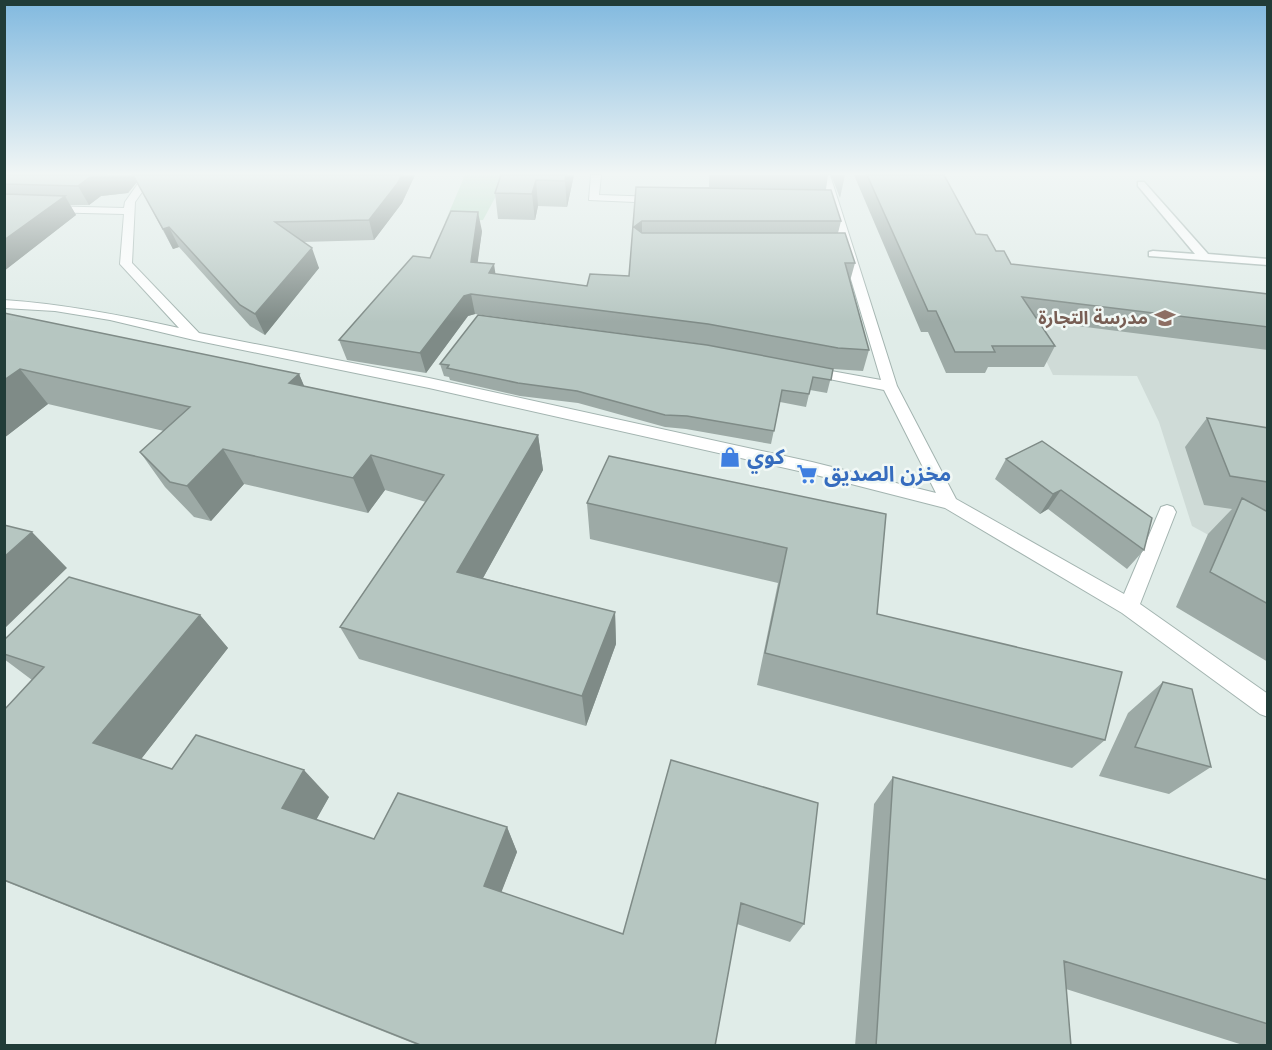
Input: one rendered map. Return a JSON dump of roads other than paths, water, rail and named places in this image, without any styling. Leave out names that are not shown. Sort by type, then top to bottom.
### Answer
[{"type":"street","points":[[128,224],[126,264],[194,336]]},
{"type":"street","points":[[834,224],[890,386],[950,503]]},
{"type":"street","points":[[4,304],[55,307],[110,316],[194,336],[432,378],[950,503],[1129,607],[1268,707]]},
{"type":"street","points":[[38,320],[55,307]]},
{"type":"street","points":[[798,369],[890,386]]},
{"type":"street","points":[[1129,607],[1167,512]]},
{"type":"lane","points":[[1176,224],[1204,257]]},
{"type":"lane","points":[[1153,254],[1268,262]]},
{"type":"place","name":"مدرسة التجارة","points":[[1165,318]]},
{"type":"place","name":"كوي","points":[[730,457]]},
{"type":"place","name":"مخزن الصديق","points":[[807,474]]}]
